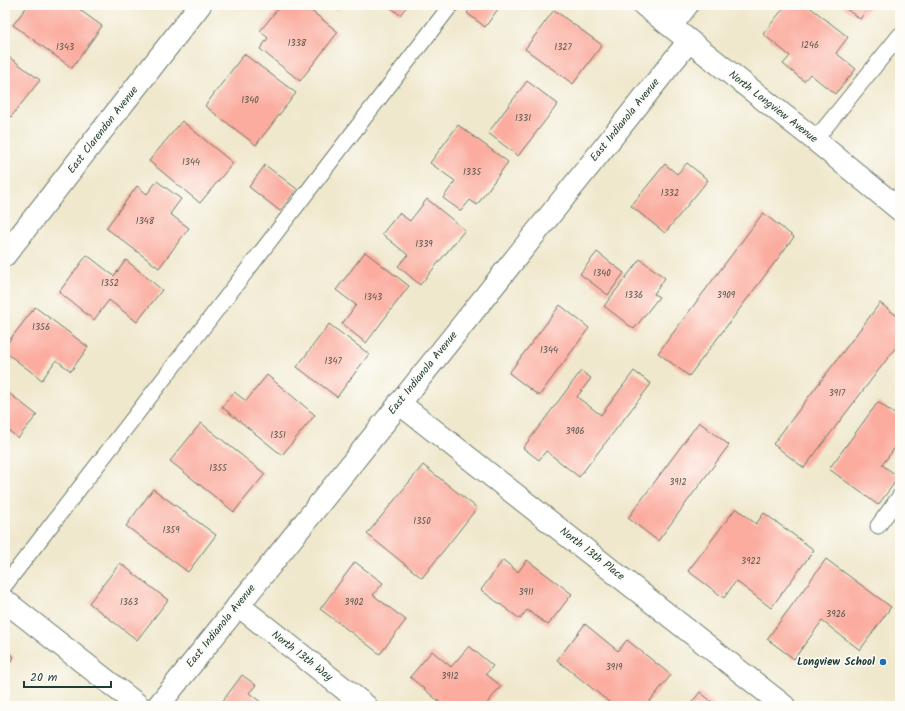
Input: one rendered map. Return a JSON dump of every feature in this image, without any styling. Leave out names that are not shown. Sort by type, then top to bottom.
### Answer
[{"type":"street","name":"East Clarendon Avenue","points":[[5,255],[200,5]]},
{"type":"street","name":"North Longview Avenue","points":[[644,5],[815,140],[900,210]]},
{"type":"street","points":[[671,26],[687,5]]},
{"type":"street","name":"East Indianola Avenue","points":[[158,706],[689,41]]},
{"type":"street","name":"North 13th Place","points":[[399,403],[784,706]]},
{"type":"street","points":[[5,601],[139,706]]},
{"type":"street","name":"North 13th Way","points":[[238,605],[366,706]]},
{"type":"lane","points":[[5,585],[451,5]]},
{"type":"lane","points":[[815,140],[900,35]]},
{"type":"lane","points":[[878,526],[900,496]]},
{"type":"building","points":[[28,5],[73,5],[102,26],[72,68],[13,25]]},
{"type":"building","points":[[281,5],[304,5],[338,32],[300,81],[260,49],[268,38],[260,31]]},
{"type":"building","points":[[331,5],[342,5],[338,10]]},
{"type":"building","points":[[388,5],[408,5],[400,15]]},
{"type":"building","points":[[473,5],[501,5],[485,27],[467,13]]},
{"type":"building","points":[[786,5],[807,5],[848,37],[836,53],[856,69],[835,94],[810,74],[804,81],[783,64],[790,56],[763,34]]},
{"type":"building","points":[[841,5],[866,5],[869,7],[860,19]]},
{"type":"building","points":[[554,10],[602,45],[573,84],[525,49]]},
{"type":"building","points":[[5,54],[40,80],[11,117],[5,112]]},
{"type":"building","points":[[244,54],[296,93],[256,145],[205,106]]},
{"type":"building","points":[[527,81],[558,104],[518,156],[488,133]]},
{"type":"building","points":[[182,121],[233,163],[200,203],[149,161]]},
{"type":"building","points":[[458,125],[508,162],[477,205],[470,200],[461,211],[443,198],[455,181],[430,163]]},
{"type":"building","points":[[687,163],[708,180],[665,233],[631,206],[665,164],[677,174]]},
{"type":"building","points":[[265,165],[297,189],[280,211],[249,187]]},
{"type":"building","points":[[157,181],[181,199],[170,214],[189,228],[159,268],[106,228],[137,186],[147,194]]},
{"type":"building","points":[[427,199],[465,230],[420,285],[398,266],[408,255],[382,234],[399,213],[410,221]]},
{"type":"building","points":[[763,213],[794,237],[689,376],[658,353]]},
{"type":"building","points":[[365,252],[409,286],[366,343],[342,324],[356,305],[336,290]]},
{"type":"building","points":[[597,252],[624,273],[608,295],[580,274]]},
{"type":"building","points":[[87,255],[114,276],[126,260],[162,290],[137,322],[109,300],[94,320],[59,292]]},
{"type":"building","points":[[640,259],[665,278],[654,294],[659,297],[634,329],[604,306]]},
{"type":"building","points":[[880,303],[900,318],[900,342],[804,468],[773,444]]},
{"type":"building","points":[[560,305],[589,328],[539,396],[509,373]]},
{"type":"building","points":[[35,307],[88,347],[71,371],[56,360],[42,380],[5,352],[5,346]]},
{"type":"building","points":[[329,324],[369,354],[337,397],[297,367]]},
{"type":"building","points":[[581,371],[591,378],[577,397],[601,415],[634,371],[651,384],[579,477],[546,451],[539,460],[523,448]]},
{"type":"building","points":[[267,375],[315,415],[282,455],[222,407],[234,392],[246,401]]},
{"type":"building","points":[[5,390],[37,415],[18,438],[8,430],[5,434]]},
{"type":"building","points":[[878,402],[900,418],[900,441],[882,465],[899,477],[878,505],[829,469]]},
{"type":"building","points":[[699,422],[729,445],[658,541],[628,518]]},
{"type":"building","points":[[201,423],[265,474],[234,512],[170,461]]},
{"type":"building","points":[[423,465],[477,508],[422,578],[367,534]]},
{"type":"building","points":[[153,489],[216,535],[188,572],[126,526]]},
{"type":"building","points":[[736,508],[756,524],[764,513],[814,550],[771,608],[736,581],[724,598],[688,571]]},
{"type":"building","points":[[826,559],[891,607],[860,650],[822,621],[794,659],[767,639]]},
{"type":"building","points":[[503,560],[518,572],[527,560],[572,594],[548,625],[527,610],[520,619],[481,590]]},
{"type":"building","points":[[355,562],[383,583],[373,595],[406,620],[380,654],[320,609]]},
{"type":"building","points":[[120,563],[168,600],[137,640],[89,603]]},
{"type":"building","points":[[585,624],[618,651],[627,640],[671,675],[646,706],[614,706],[557,660]]},
{"type":"building","points":[[469,646],[493,666],[486,674],[501,686],[485,706],[466,706],[463,703],[460,706],[444,706],[410,677],[432,651],[451,667]]},
{"type":"building","points":[[5,650],[14,657],[5,669]]},
{"type":"building","points":[[242,675],[256,685],[249,693],[266,706],[219,706]]},
{"type":"building","points":[[700,692],[717,706],[689,706]]},
{"type":"place","name":"Longview School","points":[[883,662]]}]
